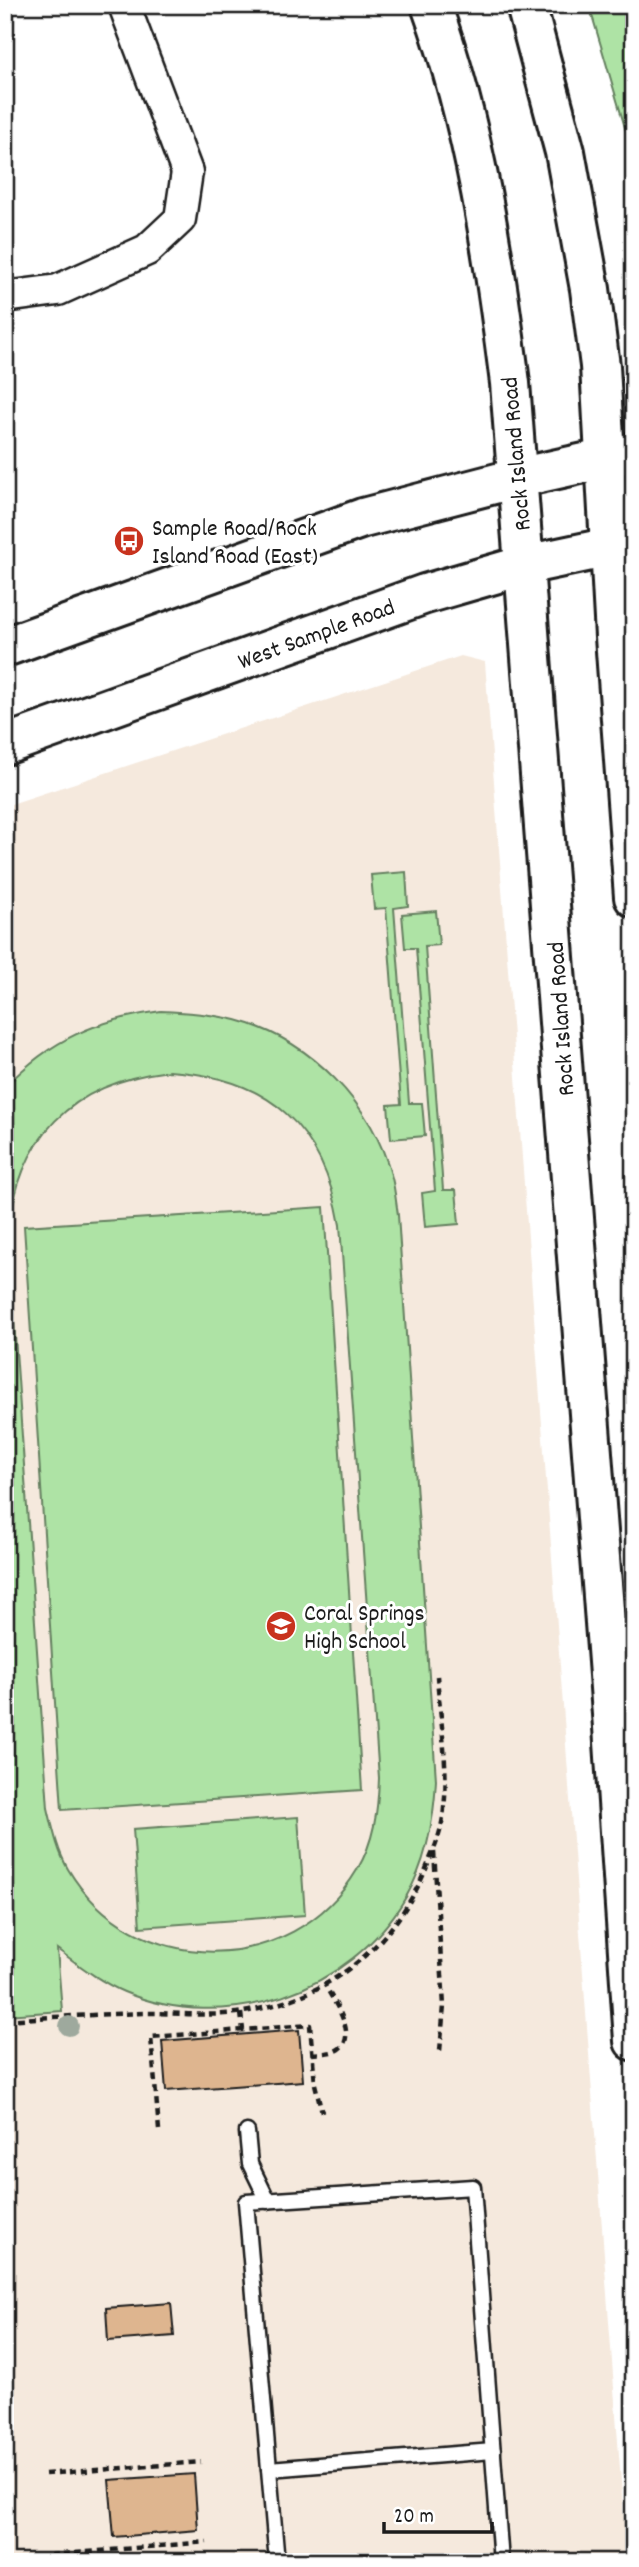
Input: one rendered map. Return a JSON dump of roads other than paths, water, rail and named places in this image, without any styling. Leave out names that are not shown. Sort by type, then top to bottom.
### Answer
[{"type":"main road","name":"Rock Island Road","points":[[431,5],[447,48],[472,147],[496,273],[510,383],[623,1726],[633,2021]]},
{"type":"main road","points":[[526,5],[565,152],[590,289],[600,366],[620,456],[634,897]]},
{"type":"main road","points":[[5,647],[363,518],[517,478],[620,456]]},
{"type":"main road","name":"West Sample Road","points":[[5,745],[425,594],[524,565],[622,544]]},
{"type":"street","points":[[5,297],[58,290],[147,250],[180,219],[187,172],[124,5]]},
{"type":"lane","points":[[247,2132],[250,2164],[268,2201]]},
{"type":"lane","points":[[277,2562],[246,2202],[473,2188],[500,2562]]},
{"type":"lane","points":[[270,2469],[492,2451]]},
{"type":"place","name":"Sample Road/Rock Island Road (East)","points":[[129,541]]},
{"type":"place","name":"Coral Springs High School","points":[[281,1626]]}]
